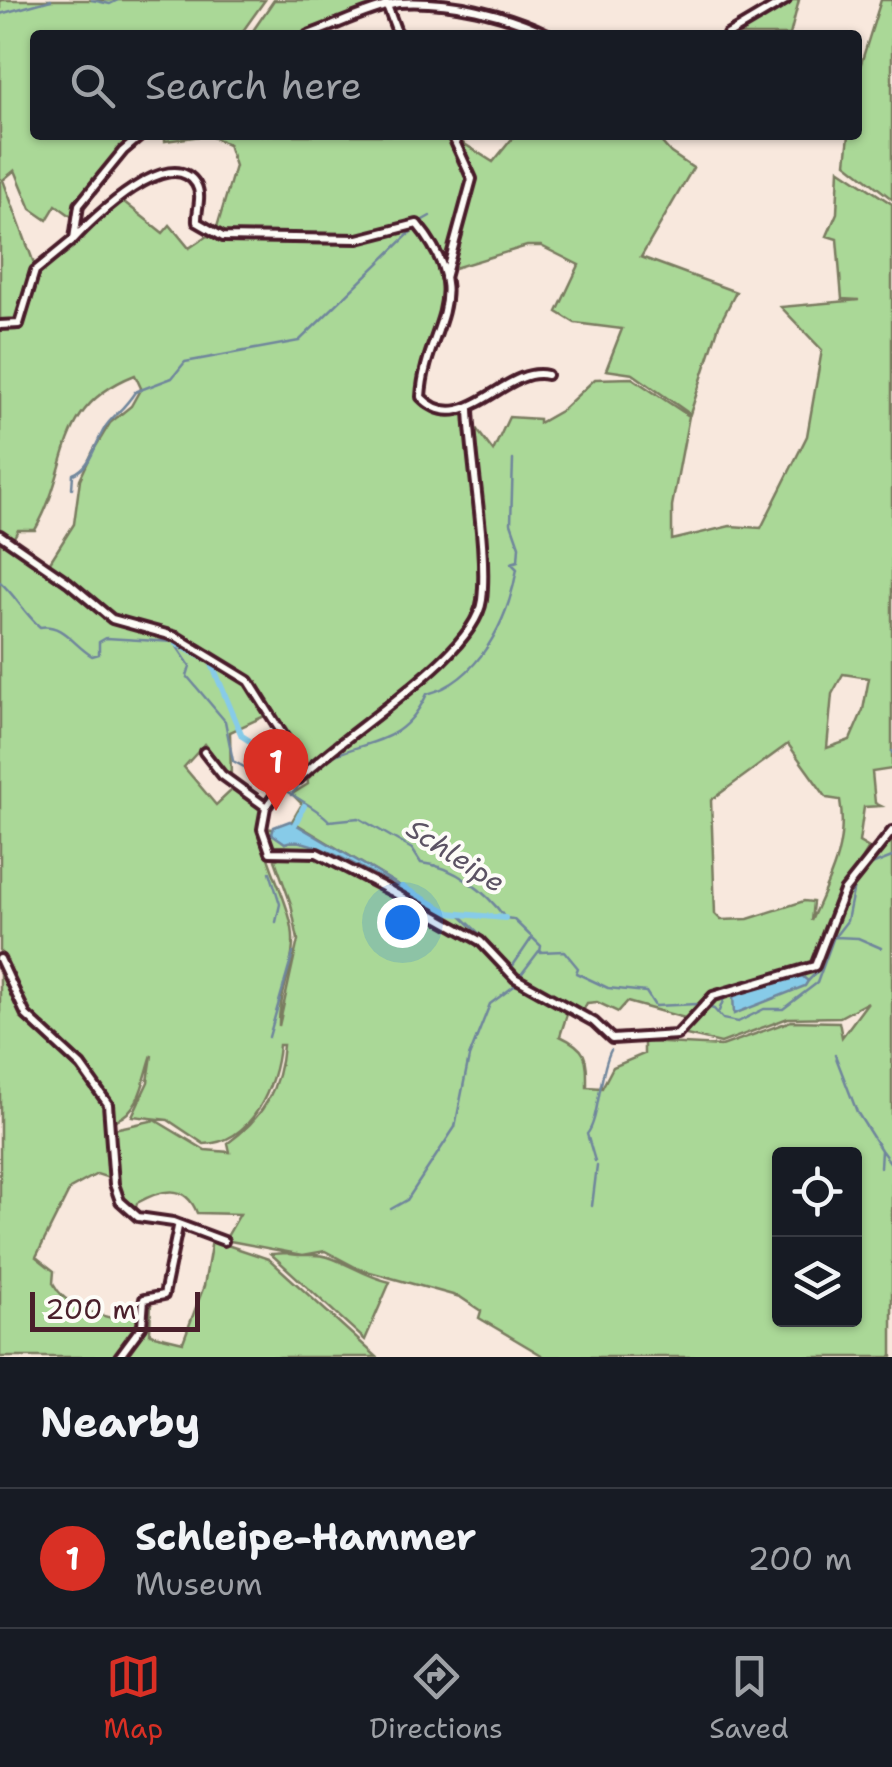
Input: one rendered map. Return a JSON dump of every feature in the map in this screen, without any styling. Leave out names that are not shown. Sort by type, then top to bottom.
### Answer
[{"type":"street","points":[[735,30],[786,0]]},
{"type":"street","points":[[320,30],[385,4],[423,2],[488,8],[539,30]]},
{"type":"street","points":[[385,4],[396,30]]},
{"type":"street","points":[[74,239],[79,205],[136,140]]},
{"type":"street","points":[[444,279],[472,179],[454,140]]},
{"type":"street","points":[[0,325],[19,324],[35,271],[130,187],[180,172],[189,176],[198,189],[198,222],[212,234],[358,240],[415,224],[436,253],[448,305],[421,398],[447,410],[468,410],[522,378],[537,372],[547,375]]},
{"type":"street","points":[[288,778],[299,779],[448,656],[474,626],[483,580],[468,410]]},
{"type":"street","points":[[0,536],[112,619],[178,637],[219,658],[249,681],[288,743],[288,778],[266,808],[262,829],[270,852],[316,853],[391,891],[480,941],[514,978],[594,1022],[612,1039],[677,1035],[720,994],[815,966],[844,892],[892,830]]},
{"type":"street","points":[[204,752],[222,775],[266,808]]},
{"type":"street","points":[[0,959],[33,1023],[81,1066],[108,1104],[114,1184],[120,1201],[138,1217],[161,1219],[224,1241]]},
{"type":"street","points":[[118,1357],[142,1326],[144,1298],[164,1295],[178,1227]]},
{"type":"green space","points":[[0,0],[265,0],[244,30],[30,30],[30,140],[131,140],[99,172],[74,218],[56,205],[47,220],[31,209],[15,170],[3,180],[35,266],[18,322],[0,323]]},
{"type":"green space","points":[[274,0],[382,0],[384,4],[314,30],[253,30]]},
{"type":"green space","points":[[790,0],[799,0],[791,30],[743,30]]},
{"type":"green space","points":[[881,0],[892,0],[892,199],[846,163],[848,140],[862,140],[862,60]]},
{"type":"green space","points":[[219,140],[453,140],[470,182],[446,268],[440,248],[424,226],[414,221],[357,237],[215,234],[235,166],[228,144]]},
{"type":"green space","points":[[458,140],[493,162],[511,140],[659,140],[693,168],[641,257],[736,292],[719,325],[690,414],[633,374],[606,370],[622,329],[575,323],[557,312],[579,265],[541,246],[527,246],[451,269],[457,232],[475,181]]},
{"type":"green space","points":[[839,169],[892,204],[892,769],[872,772],[875,803],[881,806],[864,807],[859,842],[869,848],[843,891],[814,965],[720,991],[692,1020],[627,1002],[618,1012],[597,1002],[587,1003],[582,1013],[515,977],[480,939],[317,852],[276,848],[266,841],[264,828],[272,829],[285,843],[311,844],[398,885],[292,821],[302,804],[292,794],[308,784],[307,773],[341,740],[303,771],[292,773],[289,738],[259,690],[238,669],[167,631],[118,619],[48,565],[74,524],[80,479],[93,451],[110,423],[131,406],[141,388],[135,375],[108,388],[77,421],[35,530],[18,530],[13,539],[0,532],[0,330],[16,330],[23,325],[38,270],[77,241],[119,198],[163,233],[170,225],[189,248],[207,236],[229,241],[363,241],[419,229],[436,256],[446,304],[418,397],[422,404],[466,416],[481,576],[472,423],[493,451],[509,417],[539,419],[539,423],[562,410],[595,379],[632,378],[689,416],[672,506],[672,540],[730,526],[761,528],[807,436],[822,350],[781,307],[859,300],[842,299],[837,239],[827,236],[837,213]],"holes":[[[843,674],[869,678],[863,710],[850,740],[827,748],[832,694]],[[788,744],[827,798],[840,800],[841,833],[830,877],[811,921],[813,902],[804,901],[748,919],[721,920],[715,914],[711,800]]]},
{"type":"green space","points":[[0,535],[111,622],[184,641],[248,683],[269,714],[230,732],[231,779],[205,744],[184,767],[216,805],[234,788],[263,809],[263,840],[293,940],[279,1026],[298,940],[291,904],[275,860],[290,852],[316,854],[479,943],[514,980],[568,1011],[560,1036],[581,1050],[587,1087],[602,1088],[613,1067],[644,1054],[644,1042],[722,1046],[791,1021],[839,1022],[842,1037],[868,1002],[840,1017],[788,1018],[721,1043],[682,1034],[714,998],[792,978],[820,963],[845,892],[892,833],[892,1357],[545,1357],[479,1318],[481,1311],[460,1297],[359,1269],[325,1251],[303,1255],[225,1240],[240,1214],[197,1213],[186,1197],[171,1192],[137,1203],[135,1211],[117,1184],[114,1129],[155,1120],[205,1150],[230,1152],[228,1143],[251,1123],[268,1101],[283,1045],[279,1045],[267,1094],[248,1123],[236,1134],[204,1144],[168,1120],[132,1116],[148,1082],[152,1055],[136,1101],[116,1120],[94,1077],[27,1012],[0,952]]},
{"type":"green space","points":[[0,965],[27,1020],[99,1092],[107,1108],[112,1179],[97,1174],[70,1189],[36,1257],[54,1271],[53,1283],[58,1291],[87,1311],[115,1319],[140,1299],[140,1327],[115,1357],[0,1357]]},
{"type":"green space","points":[[212,1240],[269,1259],[377,1357],[122,1357],[140,1333],[145,1301],[151,1299],[150,1334],[183,1342],[204,1286]]},
{"type":"green space","points":[[271,1254],[323,1256],[390,1282],[365,1340]]},
{"type":"water","points":[[290,821],[402,887],[325,850],[310,844],[285,843],[272,834],[274,827]]},
{"type":"water","points":[[802,976],[808,981],[805,986],[734,1014],[733,995]]},
{"type":"waterway","points":[[0,14],[51,0]]},
{"type":"waterway","points":[[92,0],[110,4],[118,0]]},
{"type":"waterway","points":[[421,221],[430,216]]},
{"type":"waterway","points":[[72,488],[73,474],[86,465],[104,428],[135,392],[172,378],[185,362],[299,341],[415,228]]},
{"type":"waterway","points":[[324,760],[383,739],[407,724],[427,694],[461,676],[488,646],[506,609],[517,569],[511,563],[518,561],[519,546],[511,523],[513,460]]},
{"type":"waterway","name":"Schleipe","points":[[0,582],[40,627],[55,628],[92,656],[99,654],[99,642],[106,638],[174,642],[190,666],[187,676],[225,721],[233,761],[329,821],[359,818],[412,849],[421,863],[446,869],[479,890],[505,918],[513,919],[541,946],[540,952],[564,951],[578,968],[576,973],[608,988],[646,992],[655,1006],[697,1004],[714,1009],[723,1019],[738,1022],[764,1009],[783,1009],[817,983],[833,939],[847,921],[854,886],[869,866],[892,857]]},
{"type":"waterway","points":[[177,644],[211,662],[242,736],[270,754]]},
{"type":"waterway","points":[[291,795],[308,775]]},
{"type":"waterway","name":"Schleipe","points":[[302,810],[304,806]]},
{"type":"waterway","points":[[295,824],[300,814]]},
{"type":"waterway","points":[[270,872],[280,904],[276,922]]},
{"type":"waterway","points":[[402,887],[449,913],[505,918]]},
{"type":"waterway","points":[[460,915],[496,950]]},
{"type":"waterway","points":[[835,937],[858,938],[881,948]]},
{"type":"waterway","points":[[512,967],[531,939]]},
{"type":"waterway","points":[[520,976],[539,951]]},
{"type":"waterway","points":[[269,1037],[293,953]]},
{"type":"waterway","points":[[808,981],[819,970]]},
{"type":"waterway","points":[[391,1209],[407,1200],[455,1127],[469,1057],[490,1004],[517,984]]},
{"type":"waterway","points":[[719,1011],[724,998],[732,996]]},
{"type":"waterway","points":[[595,1161],[587,1134],[611,1050]]},
{"type":"waterway","points":[[835,1055],[857,1112],[881,1150],[880,1167]]},
{"type":"waterway","points":[[881,1150],[892,1165]]},
{"type":"waterway","points":[[592,1206],[597,1166]]},
{"type":"place","name":"Schleipe-Hammer","points":[[276,811]]}]
